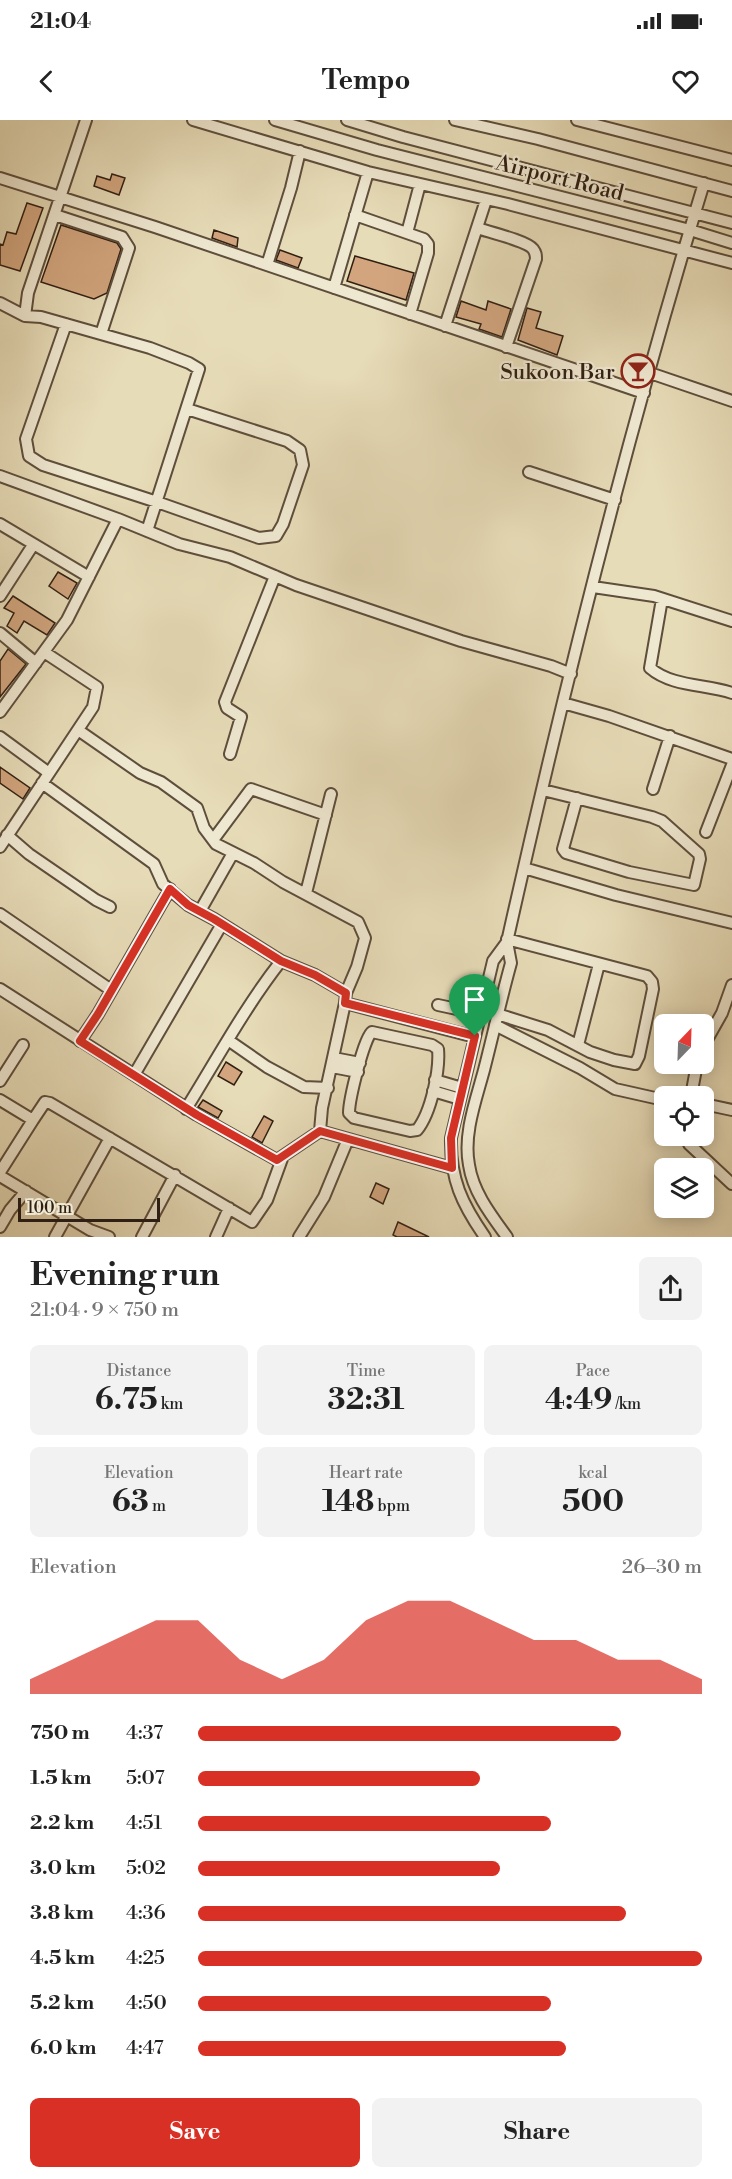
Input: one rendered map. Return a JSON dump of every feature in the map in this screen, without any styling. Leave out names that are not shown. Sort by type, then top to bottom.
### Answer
[{"type":"street","points":[[25,316],[27,293],[86,120]]},
{"type":"street","points":[[193,120],[368,172],[732,263]]},
{"type":"street","name":"Airport Road","points":[[275,120],[377,150],[690,230],[732,243]]},
{"type":"street","points":[[347,120],[403,137],[732,223]]},
{"type":"street","points":[[455,120],[538,139],[732,191]]},
{"type":"street","points":[[577,120],[732,160]]},
{"type":"street","points":[[267,265],[300,152]]},
{"type":"street","points":[[333,288],[368,172]]},
{"type":"street","points":[[0,178],[267,265],[644,393]]},
{"type":"street","points":[[485,1237],[461,1197],[452,1168],[451,1138],[493,961],[507,941],[563,704],[615,500],[704,183]]},
{"type":"street","points":[[406,233],[420,184]]},
{"type":"street","points":[[445,326],[486,200]]},
{"type":"street","points":[[55,214],[122,237],[129,248],[101,334]]},
{"type":"street","points":[[355,215],[424,239],[428,244],[428,253],[411,314]]},
{"type":"street","points":[[477,228],[525,244],[536,252],[536,259],[506,347]]},
{"type":"street","points":[[0,303],[25,316],[41,317],[150,348],[199,369],[147,531]]},
{"type":"street","points":[[66,324],[26,439],[28,456],[43,465],[258,538],[276,536],[283,524],[303,465],[300,450],[287,441],[187,409]]},
{"type":"street","points":[[650,373],[732,401]]},
{"type":"street","points":[[529,472],[615,500]]},
{"type":"street","points":[[0,476],[179,544],[230,557],[296,585],[461,641],[551,666],[571,674]]},
{"type":"street","points":[[1,710],[68,620],[118,519]]},
{"type":"street","points":[[0,524],[89,577]]},
{"type":"street","points":[[0,596],[33,545]]},
{"type":"street","points":[[230,754],[241,717],[227,708],[225,702],[275,576]]},
{"type":"street","points":[[593,587],[662,598],[732,621]]},
{"type":"street","points":[[662,598],[650,668],[657,674],[670,678],[732,693]]},
{"type":"street","points":[[0,633],[36,663]]},
{"type":"street","points":[[0,847],[93,707],[98,687],[44,652]]},
{"type":"street","points":[[563,704],[609,716],[732,759]]},
{"type":"street","points":[[78,730],[140,773],[160,782],[197,808],[204,828],[216,844],[358,922],[365,938],[346,998],[322,1108],[320,1131]]},
{"type":"street","points":[[653,789],[670,736]]},
{"type":"street","points":[[0,737],[49,773]]},
{"type":"street","points":[[706,832],[732,765]]},
{"type":"street","points":[[42,783],[154,864],[163,884],[188,905],[281,961],[315,975],[346,998],[475,1036]]},
{"type":"street","points":[[213,840],[251,789],[326,815]]},
{"type":"street","points":[[543,790],[577,798],[662,821],[699,854],[694,885],[630,872],[566,854],[563,849],[577,798]]},
{"type":"street","points":[[306,893],[331,794]]},
{"type":"street","points":[[7,835],[29,854],[96,900],[110,907]]},
{"type":"street","points":[[200,911],[233,853]]},
{"type":"street","points":[[524,868],[616,895],[732,923]]},
{"type":"street","points":[[80,1041],[170,889]]},
{"type":"street","points":[[0,914],[111,990]]},
{"type":"street","points":[[134,1075],[222,924]]},
{"type":"street","points":[[496,1020],[548,1030],[590,1052],[635,1064],[639,1056],[653,989],[652,982],[646,976],[507,941]]},
{"type":"street","points":[[507,941],[511,963],[468,1139],[473,1181],[486,1207],[507,1237]]},
{"type":"street","points":[[186,1109],[263,984],[281,961]]},
{"type":"street","points":[[578,1045],[599,964]]},
{"type":"street","points":[[714,1027],[732,985]]},
{"type":"street","points":[[0,989],[186,1109],[277,1160],[320,1131],[452,1168]]},
{"type":"street","points":[[438,1005],[480,1014]]},
{"type":"street","points":[[496,1020],[615,1089],[654,1098]]},
{"type":"street","points":[[372,1032],[432,1045],[438,1049],[434,1085],[422,1125],[417,1130],[410,1131],[354,1118],[349,1113],[367,1038],[372,1032]]},
{"type":"street","points":[[228,1040],[267,1067],[304,1087],[328,1088]]},
{"type":"street","points":[[0,1081],[22,1045]]},
{"type":"street","points":[[333,1063],[359,1067]]},
{"type":"street","points":[[434,1085],[461,1094]]},
{"type":"street","points":[[0,1100],[33,1120]]},
{"type":"street","points":[[109,1237],[90,1230],[0,1174],[45,1101],[252,1222],[267,1200],[283,1156]]},
{"type":"street","points":[[714,1106],[732,1110]]},
{"type":"street","points":[[54,1237],[110,1138]]},
{"type":"street","points":[[299,1237],[324,1197],[348,1139]]},
{"type":"street","points":[[691,1146],[728,1181],[732,1168]]},
{"type":"street","points":[[142,1237],[175,1175]]},
{"type":"street","points":[[0,1227],[10,1210],[26,1191]]},
{"type":"street","points":[[216,1237],[229,1208]]},
{"type":"building","points":[[112,174],[125,178],[119,195],[94,186],[97,176],[110,180]]},
{"type":"building","points":[[27,203],[43,208],[20,271],[0,265],[0,244],[3,245],[7,232],[16,234]]},
{"type":"building","points":[[61,225],[117,243],[121,249],[107,293],[94,299],[41,282]]},
{"type":"building","points":[[214,230],[238,238],[237,247],[212,238]]},
{"type":"building","points":[[280,250],[302,258],[298,268],[276,260]]},
{"type":"building","points":[[355,256],[414,273],[406,300],[347,281]]},
{"type":"building","points":[[461,301],[486,310],[488,301],[511,309],[502,337],[479,329],[481,324],[456,317]]},
{"type":"building","points":[[527,308],[541,312],[536,328],[563,336],[557,355],[518,340]]},
{"type":"building","points":[[58,572],[77,583],[68,599],[49,586]]},
{"type":"building","points":[[13,596],[55,623],[47,635],[24,621],[17,633],[7,626],[14,613],[4,608]]},
{"type":"building","points":[[8,649],[26,664],[0,697],[0,661]]},
{"type":"building","points":[[0,767],[30,788],[23,799],[0,783]]},
{"type":"building","points":[[226,1062],[242,1072],[234,1085],[218,1076]]},
{"type":"building","points":[[203,1100],[222,1111],[218,1118],[198,1107]]},
{"type":"building","points":[[264,1116],[273,1121],[262,1143],[252,1137]]},
{"type":"building","points":[[376,1183],[389,1189],[383,1204],[370,1197]]},
{"type":"building","points":[[398,1222],[429,1237],[397,1237],[393,1235]]},
{"type":"place","name":"Sukoon Bar","points":[[638,371]]},
{"type":"route","points":[[170,889],[188,905],[281,961],[315,975],[346,993],[345,1003],[475,1036],[451,1138],[452,1168],[320,1131],[277,1160],[197,1115],[80,1041],[170,889]]}]
